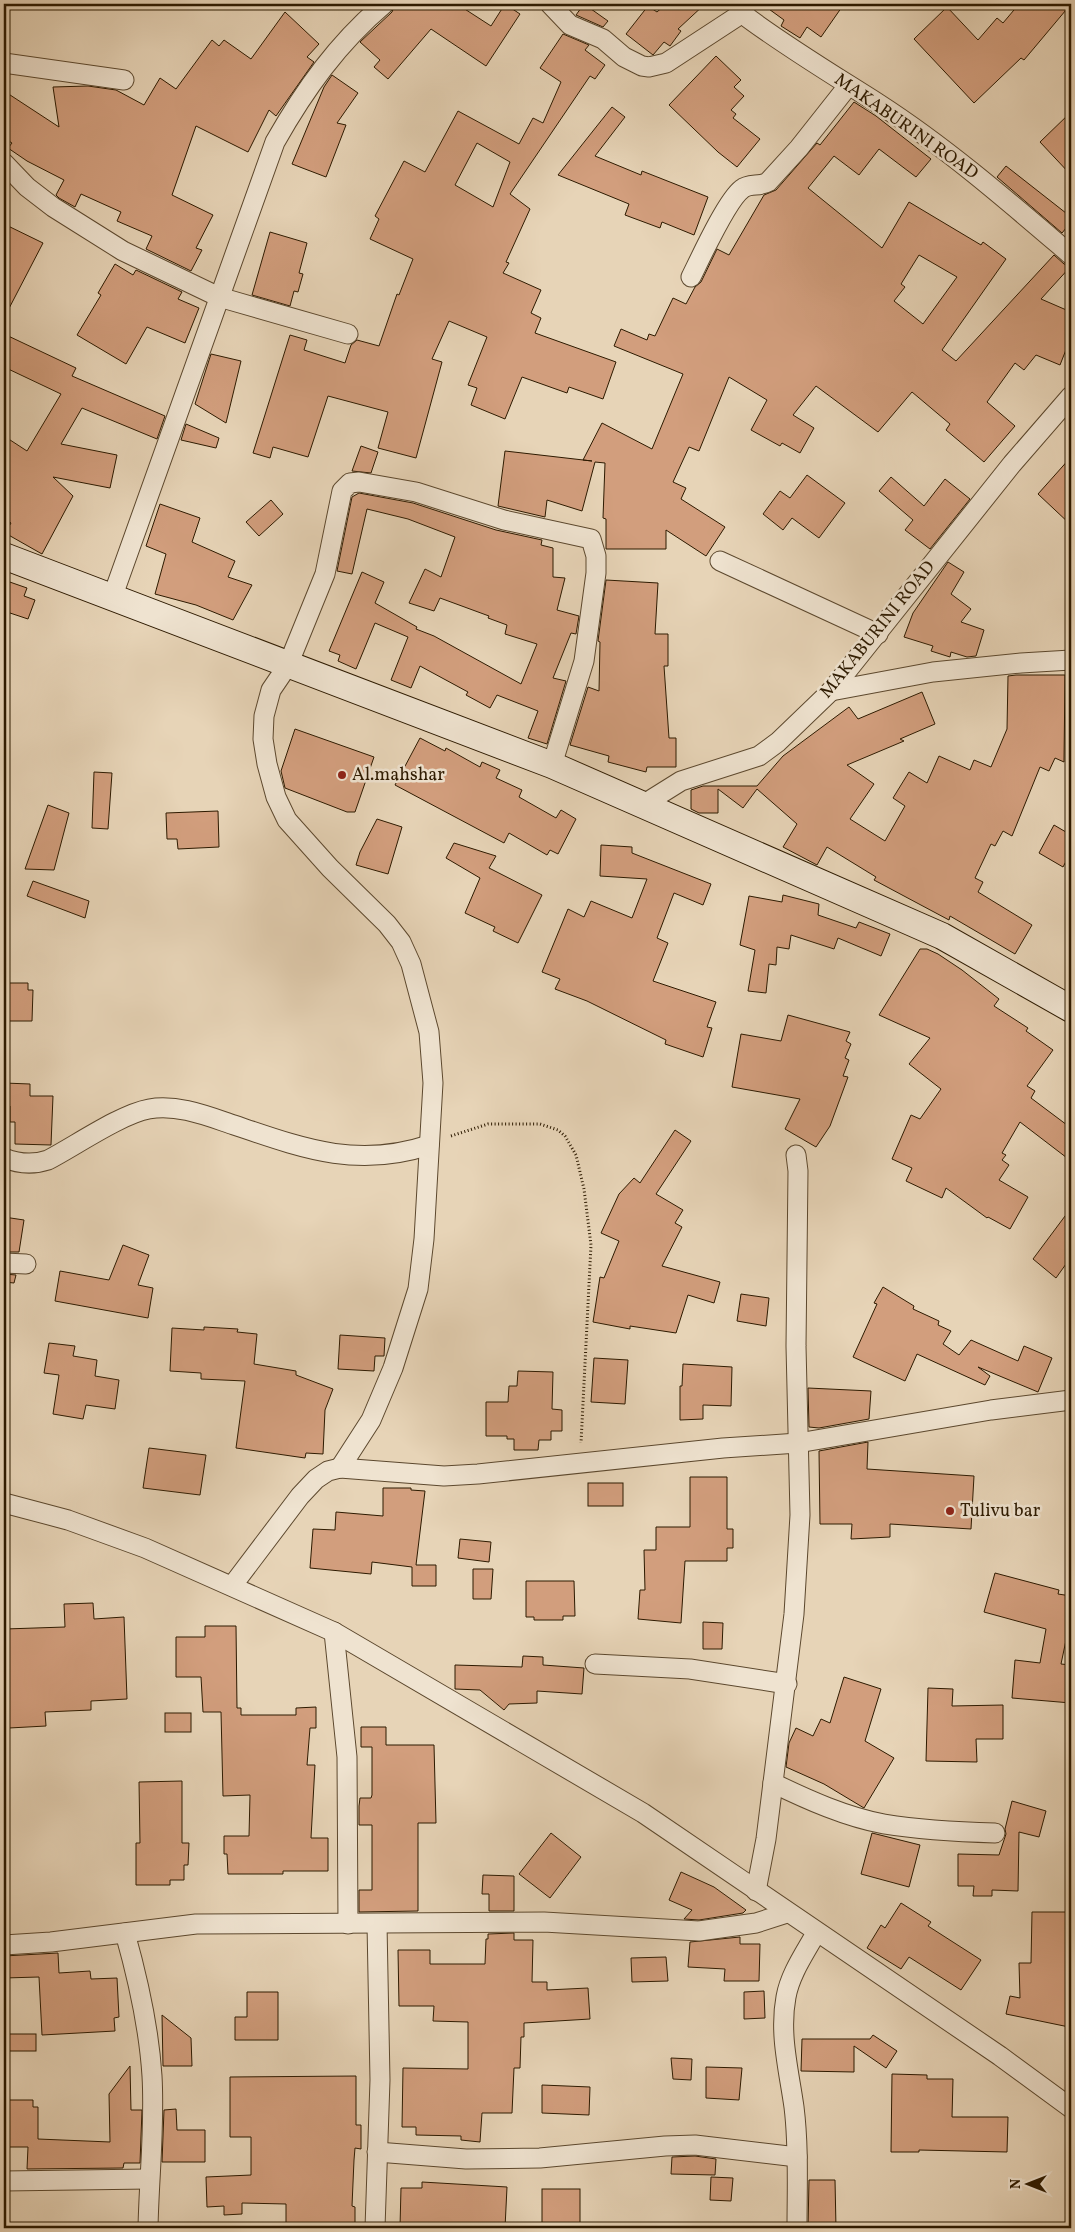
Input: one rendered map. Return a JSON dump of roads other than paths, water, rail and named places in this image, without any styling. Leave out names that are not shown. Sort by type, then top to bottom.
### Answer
[{"type":"street","points":[[112,598],[279,134],[306,90],[346,38],[384,4]]},
{"type":"street","points":[[550,4],[570,25],[603,39],[624,57],[649,68],[666,63],[745,8]]},
{"type":"street","name":"MAKABURINI ROAD","points":[[745,8],[756,23],[848,86],[879,104],[938,146],[998,193],[1071,255]]},
{"type":"street","points":[[4,62],[124,80]]},
{"type":"street","points":[[691,276],[728,207],[740,190],[748,186],[763,185],[768,182],[800,148],[848,86]]},
{"type":"street","points":[[4,163],[27,187],[85,228],[123,251],[219,297],[348,334]]},
{"type":"street","name":"MAKABURINI ROAD","points":[[641,806],[681,781],[759,756],[778,742],[831,691],[1006,472],[1071,396]]},
{"type":"street","points":[[340,1468],[372,1420],[396,1360],[418,1289],[424,1239],[433,1107],[432,1058],[424,1011],[412,964],[401,942],[387,924],[330,868],[287,820],[276,797],[267,764],[263,739],[264,716],[271,690],[288,666],[325,574],[342,491],[350,482],[416,492],[504,520],[591,539],[596,556],[596,573],[584,661],[552,765]]},
{"type":"street","points":[[4,556],[288,666],[552,765],[641,806],[770,859],[942,936],[1071,1009]]},
{"type":"street","points":[[720,560],[878,634]]},
{"type":"street","points":[[831,691],[932,672],[1071,660]]},
{"type":"street","points":[[4,1158],[23,1164],[36,1164],[48,1160],[130,1115],[149,1109],[166,1108],[201,1114],[333,1155],[387,1156],[429,1146]]},
{"type":"street","points":[[756,1891],[766,1839],[787,1684],[794,1614],[800,1515],[796,1346],[798,1171],[796,1156]]},
{"type":"street","points":[[4,1263],[26,1264]]},
{"type":"street","points":[[232,1586],[300,1496],[316,1479],[328,1471],[340,1468],[444,1476],[580,1464],[723,1448],[798,1442],[991,1410],[1071,1400]]},
{"type":"street","points":[[4,1503],[68,1520],[145,1548],[334,1632],[643,1813],[1000,2056],[1071,2108]]},
{"type":"street","points":[[334,1632],[347,1757],[348,1924]]},
{"type":"street","points":[[594,1664],[690,1668],[787,1684]]},
{"type":"street","points":[[773,1783],[808,1800],[882,1823],[914,1828],[995,1833]]},
{"type":"street","points":[[4,1945],[196,1924],[272,1922],[377,1924],[544,1922],[700,1931],[756,1922],[787,1912]]},
{"type":"street","points":[[375,2228],[380,2080],[377,1924]]},
{"type":"street","points":[[797,2228],[797,2157],[794,2108],[784,2047],[784,2012],[786,1996],[798,1963],[816,1932]]},
{"type":"street","points":[[125,1933],[136,1971],[152,2074],[153,2126],[148,2228]]},
{"type":"street","points":[[377,2152],[466,2159],[531,2158],[665,2146],[695,2146],[797,2157]]},
{"type":"street","points":[[4,2181],[149,2179]]},
{"type":"place","name":"Al.mahshar","points":[[342,775]]},
{"type":"place","name":"Tulivu bar","points":[[950,1511]]}]
